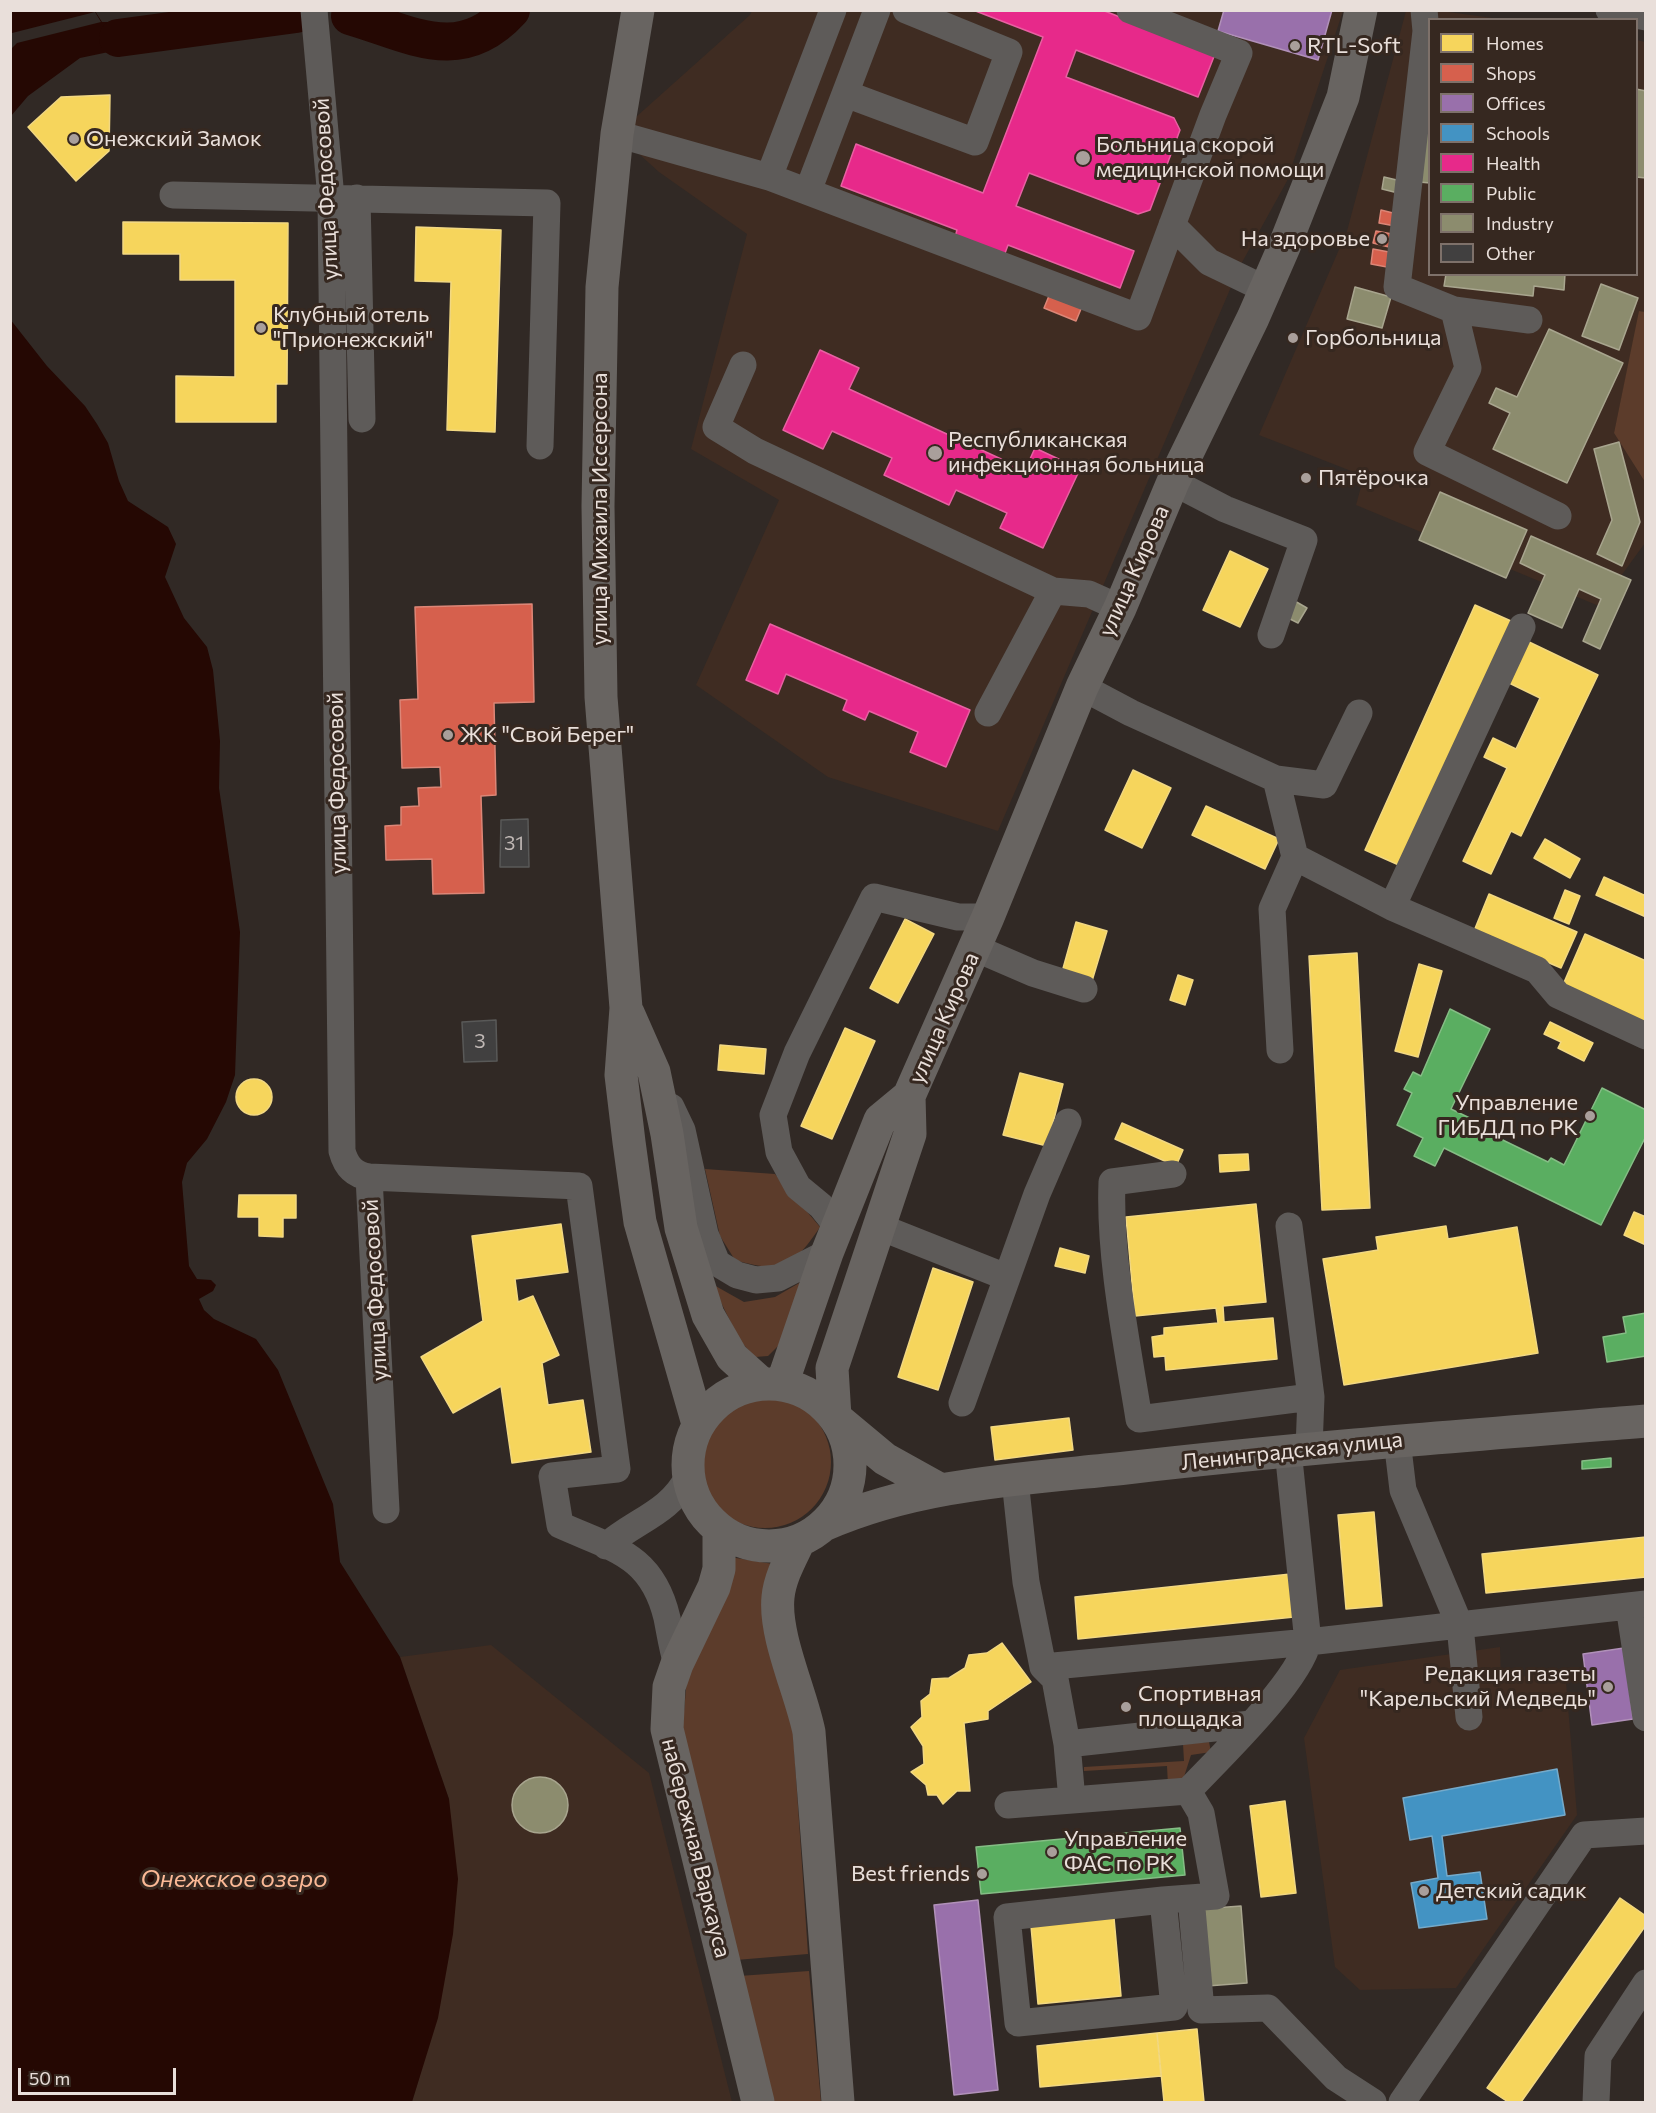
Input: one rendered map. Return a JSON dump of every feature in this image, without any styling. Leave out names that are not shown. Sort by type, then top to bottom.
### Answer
[{"type":"main road","name":"улица Михаила Иссерсона","points":[[638,10],[617,134],[602,286],[598,506],[601,697],[626,1008],[621,1075],[640,1222],[698,1424]]},
{"type":"main road","name":"улица Кирова","points":[[835,1417],[832,1368],[910,1134],[909,1096],[975,948],[1082,687],[1120,608],[1173,482],[1267,290],[1343,97],[1362,10]]},
{"type":"main road","name":"улица Михаила Иссерсона","points":[[626,1008],[654,1072],[669,1145],[681,1228],[708,1315],[732,1356],[772,1384]]},
{"type":"main road","name":"улица Кирова","points":[[772,1384],[880,1120],[909,1096]]},
{"type":"main road","points":[[812,1533],[772,1546],[744,1542],[719,1529],[698,1506],[688,1477],[691,1441],[698,1424],[714,1404],[736,1390],[772,1384],[812,1396],[885,1459],[939,1489]]},
{"type":"main road","points":[[835,1417],[848,1444],[850,1473],[842,1501],[812,1533],[785,1572],[778,1594],[777,1615],[802,1699],[809,1732],[838,2103]]},
{"type":"main road","name":"Ленинградская улица","points":[[812,1533],[850,1514],[939,1489],[1507,1426],[1646,1421]]},
{"type":"main road","name":"набережная Варкауса","points":[[719,1529],[719,1569],[714,1587],[677,1664],[669,1687],[667,1729],[669,1748],[758,2103]]},
{"type":"street","name":"улица Федосовой","points":[[314,10],[315,42],[344,198],[340,1137],[345,1162],[359,1176],[369,1178],[386,1510]]},
{"type":"street","points":[[769,177],[833,10]]},
{"type":"street","points":[[808,191],[877,10]]},
{"type":"street","points":[[846,94],[975,142],[1009,52],[906,10]]},
{"type":"street","points":[[617,134],[769,177],[1138,317],[1239,53],[1130,10]]},
{"type":"street","points":[[1424,10],[1426,31],[1397,287],[1454,310],[1529,320]]},
{"type":"street","points":[[1609,10],[1646,17]]},
{"type":"street","points":[[173,195],[548,203],[540,446]]},
{"type":"street","points":[[344,198],[362,419]]},
{"type":"street","points":[[1172,225],[1209,261],[1267,290]]},
{"type":"street","points":[[1454,310],[1467,368],[1427,452],[1558,516]]},
{"type":"street","points":[[743,365],[716,427],[755,451],[1053,591],[1089,594],[1120,608]]},
{"type":"street","points":[[1173,482],[1225,509],[1304,540],[1271,634]]},
{"type":"street","points":[[988,713],[1053,591]]},
{"type":"street","points":[[1392,907],[1522,627]]},
{"type":"street","points":[[1082,687],[1131,713],[1276,779],[1324,785],[1359,712]]},
{"type":"street","points":[[1276,779],[1295,857],[1272,909],[1280,1050]]},
{"type":"street","points":[[1295,857],[1392,907],[1537,970],[1558,995],[1646,1036]]},
{"type":"street","points":[[654,1072],[682,1130],[705,1234],[717,1263],[737,1275],[756,1280],[778,1278],[832,1239],[821,1206],[798,1187],[779,1152],[773,1115],[796,1053],[874,897],[958,916],[988,917]]},
{"type":"street","points":[[975,948],[1033,973],[1083,989]]},
{"type":"street","points":[[962,1403],[1006,1276],[1068,1122]]},
{"type":"street","points":[[1173,1174],[1112,1182],[1112,1220],[1126,1342],[1139,1419],[1311,1397]]},
{"type":"street","points":[[369,1178],[579,1186],[617,1469],[552,1476],[560,1525],[631,1557],[644,1569],[656,1586],[667,1618],[677,1664]]},
{"type":"street","points":[[1008,1805],[1188,1791],[1251,1724],[1298,1665],[1308,1642],[1299,1449],[1311,1397],[1289,1226]]},
{"type":"street","points":[[880,1227],[1006,1276]]},
{"type":"street","points":[[1397,1440],[1403,1490],[1460,1626],[1469,1717]]},
{"type":"street","points":[[606,1546],[661,1510],[676,1497],[688,1477]]},
{"type":"street","points":[[1015,1480],[1026,1582],[1043,1667],[1055,1679],[1067,1744],[1072,1800]]},
{"type":"street","points":[[1043,1667],[1308,1642],[1637,1605],[1646,1718]]},
{"type":"street","points":[[1067,1744],[1251,1724]]},
{"type":"street","points":[[1163,1900],[1174,2007],[1018,2023],[1007,1917],[1163,1900],[1216,1896],[1201,1813],[1188,1791]]},
{"type":"street","points":[[1402,2103],[1584,1835],[1646,1831]]},
{"type":"street","points":[[1191,1898],[1201,2010],[1268,2008],[1336,2079],[1373,2103]]},
{"type":"street","points":[[1596,2103],[1598,2056],[1646,1983]]},
{"type":"shaded area","points":[[752,11],[1343,11],[1287,181],[1240,266],[998,831],[828,777],[696,685],[779,500],[691,449],[747,234],[659,172],[617,134]]},
{"type":"shaded area","points":[[1406,11],[1441,11],[1493,18],[1428,18],[1428,276],[1638,276],[1638,40],[1645,42],[1645,312],[1640,311],[1614,433],[1645,482],[1645,543],[1599,606],[1356,505],[1364,476],[1259,435],[1347,231]]},
{"type":"shaded area","points":[[1639,311],[1646,312],[1645,482],[1614,433]]},
{"type":"shaded area","points":[[705,1169],[775,1174],[820,1227],[802,1251],[785,1263],[764,1266],[735,1260],[720,1236]]},
{"type":"shaded area","points":[[801,1282],[783,1341],[768,1356],[755,1357],[740,1341],[712,1284],[744,1302],[775,1297]]},
{"type":"shaded area","points":[[765,1396],[790,1401],[812,1415],[826,1437],[831,1462],[826,1487],[812,1509],[790,1523],[765,1528],[740,1523],[718,1509],[704,1487],[699,1462],[704,1437],[718,1415],[740,1401]]},
{"type":"shaded area","points":[[730,1557],[773,1564],[792,1718],[808,1954],[736,1960],[682,1734],[687,1678]]},
{"type":"shaded area","points":[[491,1645],[649,1773],[732,2102],[412,2102],[424,2060],[449,1799],[400,1657]]},
{"type":"shaded area","name":"Детский садик","points":[[1500,1647],[1501,1680],[1565,1670],[1577,1815],[1456,1988],[1360,1990],[1335,1967],[1304,1738],[1340,1670]]},
{"type":"shaded area","points":[[1209,1742],[1211,1752],[1191,1755],[1182,1783],[1168,1785],[1167,1766],[1084,1771],[1084,1767],[1184,1761],[1183,1744]]},
{"type":"shaded area","points":[[809,1971],[821,2102],[770,2102],[739,1976]]},
{"type":"water","points":[[11,11],[95,11],[102,22],[147,24],[163,28],[168,32],[166,40],[80,58],[28,96],[11,116]]},
{"type":"water","name":"Онежское озеро","points":[[10,319],[47,366],[85,406],[97,424],[108,443],[119,481],[128,501],[168,527],[176,544],[165,577],[184,618],[207,647],[213,670],[220,741],[219,788],[240,932],[235,1075],[226,1102],[207,1139],[187,1163],[182,1182],[189,1266],[197,1279],[211,1280],[216,1285],[213,1291],[199,1299],[204,1310],[214,1319],[256,1339],[278,1370],[333,1504],[340,1562],[400,1657],[449,1799],[458,1879],[453,1934],[438,2018],[412,2102],[11,2102]]},
{"type":"pier","points":[[95,12],[101,22],[17,43],[11,49],[12,33]]},
{"type":"building: Homes","name":"Онежский Замок","points":[[110,95],[109,151],[76,181],[28,127],[61,97]]},
{"type":"building: Homes","name":"Клубный отель \"Прионежский\"","points":[[123,222],[288,223],[287,384],[276,384],[276,422],[176,422],[176,376],[235,377],[235,280],[180,280],[180,254],[123,254]]},
{"type":"building: Homes","points":[[416,227],[501,230],[495,432],[447,430],[451,282],[415,281]]},
{"type":"building: Homes","points":[[1230,551],[1268,569],[1240,627],[1203,610]]},
{"type":"building: Homes","points":[[1475,605],[1511,621],[1401,866],[1365,850]]},
{"type":"building: Homes","points":[[1527,641],[1598,675],[1521,836],[1511,831],[1491,874],[1463,861],[1507,768],[1484,757],[1493,738],[1516,749],[1540,698],[1507,682]]},
{"type":"building: Homes","points":[[1133,770],[1171,788],[1142,848],[1105,830]]},
{"type":"building: Homes","points":[[1206,806],[1279,839],[1265,869],[1192,835]]},
{"type":"building: Homes","points":[[1545,839],[1580,859],[1570,878],[1534,858]]},
{"type":"building: Homes","points":[[1604,877],[1646,896],[1646,917],[1596,895]]},
{"type":"building: Homes","points":[[1565,890],[1580,896],[1569,924],[1554,918]]},
{"type":"building: Homes","points":[[1489,894],[1577,932],[1561,968],[1474,931]]},
{"type":"building: Homes","points":[[905,919],[934,934],[898,1003],[870,988]]},
{"type":"building: Homes","points":[[1076,922],[1107,931],[1092,981],[1062,972]]},
{"type":"building: Homes","points":[[1585,934],[1646,961],[1646,1025],[1562,987]]},
{"type":"building: Homes","points":[[1357,953],[1370,1208],[1322,1210],[1309,956]]},
{"type":"building: Homes","points":[[1419,964],[1442,971],[1418,1057],[1395,1051]]},
{"type":"building: Homes","points":[[1178,975],[1193,980],[1185,1005],[1170,1000]]},
{"type":"building: Homes","points":[[1550,1022],[1593,1043],[1584,1061],[1558,1048],[1561,1042],[1544,1034]]},
{"type":"building: Homes","points":[[845,1028],[875,1041],[832,1139],[801,1126]]},
{"type":"building: Homes","points":[[720,1045],[766,1049],[764,1074],[718,1070]]},
{"type":"building: Homes","points":[[1020,1073],[1063,1084],[1047,1146],[1003,1135]]},
{"type":"building: Homes","points":[[254,1079],[267,1084],[272,1097],[267,1110],[254,1115],[241,1110],[236,1097],[241,1084]]},
{"type":"building: Homes","points":[[1122,1123],[1183,1150],[1176,1166],[1115,1139]]},
{"type":"building: Homes","points":[[1248,1154],[1249,1170],[1220,1172],[1219,1155]]},
{"type":"building: Homes","points":[[239,1195],[296,1195],[296,1218],[283,1218],[283,1237],[259,1236],[259,1217],[238,1217]]},
{"type":"building: Homes","points":[[1256,1204],[1266,1302],[1223,1306],[1224,1322],[1273,1318],[1277,1359],[1166,1370],[1165,1356],[1154,1357],[1152,1337],[1164,1335],[1164,1328],[1218,1323],[1216,1308],[1135,1316],[1126,1217]]},
{"type":"building: Homes","points":[[1634,1212],[1646,1217],[1646,1245],[1624,1235]]},
{"type":"building: Homes","points":[[561,1224],[568,1272],[515,1279],[518,1302],[533,1296],[559,1355],[542,1363],[548,1405],[583,1400],[591,1452],[512,1463],[501,1386],[453,1413],[421,1357],[483,1321],[472,1236]]},
{"type":"building: Homes","points":[[1446,1226],[1448,1239],[1517,1227],[1538,1353],[1344,1385],[1323,1259],[1378,1250],[1376,1237]]},
{"type":"building: Homes","points":[[1060,1248],[1089,1256],[1085,1273],[1055,1266]]},
{"type":"building: Homes","points":[[933,1268],[973,1282],[938,1390],[898,1377]]},
{"type":"building: Homes","points":[[1069,1418],[1073,1450],[995,1460],[991,1427]]},
{"type":"building: Homes","points":[[1374,1512],[1382,1606],[1346,1609],[1338,1515]]},
{"type":"building: Homes","points":[[1646,1537],[1646,1577],[1486,1593],[1482,1554]]},
{"type":"building: Homes","points":[[1300,1573],[1304,1616],[1078,1639],[1075,1597]]},
{"type":"building: Homes","points":[[1002,1643],[1031,1682],[988,1711],[988,1719],[964,1723],[970,1791],[957,1791],[943,1804],[937,1795],[928,1795],[926,1785],[911,1772],[924,1764],[923,1746],[911,1727],[922,1717],[921,1701],[930,1694],[932,1679],[949,1678],[965,1668],[969,1655],[987,1653]]},
{"type":"building: Homes","points":[[1285,1801],[1296,1893],[1261,1897],[1250,1806]]},
{"type":"building: Homes","points":[[1620,1898],[1646,1916],[1646,1925],[1521,2102],[1508,2102],[1487,2088]]},
{"type":"building: Homes","points":[[1114,1918],[1121,1996],[1038,2004],[1031,1926]]},
{"type":"building: Homes","points":[[1197,2029],[1204,2102],[1164,2102],[1157,2033]]},
{"type":"building: Homes","points":[[1157,2033],[1161,2076],[1040,2087],[1037,2046]]},
{"type":"building: Shops","points":[[1381,210],[1397,214],[1395,226],[1379,223]]},
{"type":"building: Shops","name":"На здоровье","points":[[1376,231],[1392,234],[1389,247],[1373,243]]},
{"type":"building: Shops","points":[[1373,249],[1389,252],[1387,267],[1371,264]]},
{"type":"building: Shops","points":[[1051,291],[1083,304],[1076,321],[1044,308]]},
{"type":"building: Shops","name":"ЖК \"Свой Берег\"","points":[[532,604],[534,702],[494,703],[496,795],[481,796],[484,893],[433,894],[432,859],[386,860],[385,826],[401,825],[401,807],[419,806],[418,788],[441,787],[440,767],[402,768],[400,700],[418,699],[415,607]]},
{"type":"building: Offices","name":"RTL-Soft","points":[[1224,10],[1332,10],[1318,60],[1218,31]]},
{"type":"building: Offices","name":"Редакция газеты \"Карельский Медведь\"","points":[[1624,1648],[1633,1719],[1592,1725],[1583,1654]]},
{"type":"building: Offices","points":[[978,1900],[998,2090],[954,2095],[934,1905]]},
{"type":"building: Schools","points":[[1557,1769],[1565,1815],[1442,1836],[1447,1876],[1480,1872],[1487,1919],[1419,1928],[1411,1883],[1438,1878],[1432,1836],[1410,1840],[1403,1798]]},
{"type":"building: Health","name":"Больница скорой медицинской помощи","points":[[973,10],[1102,10],[1215,54],[1198,97],[1076,50],[1066,77],[1174,118],[1180,130],[1150,210],[1138,214],[1029,173],[1016,206],[1134,251],[1120,288],[1008,245],[1004,256],[955,237],[957,230],[841,186],[856,144],[983,193],[1043,37]]},
{"type":"building: Health","name":"Республиканская инфекционная больница","points":[[820,350],[859,368],[849,389],[1025,470],[1035,448],[1080,469],[1043,548],[1000,528],[1007,513],[956,490],[949,505],[884,475],[892,458],[832,431],[823,449],[783,430]]},
{"type":"building: Health","points":[[770,624],[970,710],[946,767],[910,752],[918,732],[869,711],[865,720],[843,710],[847,700],[786,674],[778,694],[746,680]]},
{"type":"building: Public","points":[[1450,1009],[1490,1029],[1451,1109],[1478,1122],[1476,1127],[1548,1162],[1551,1158],[1564,1165],[1602,1088],[1646,1110],[1646,1136],[1601,1225],[1444,1148],[1435,1166],[1414,1156],[1423,1138],[1397,1125],[1412,1093],[1404,1089],[1413,1072],[1421,1076]]},
{"type":"building: Public","points":[[1646,1313],[1646,1356],[1607,1362],[1603,1337],[1626,1333],[1623,1317]]},
{"type":"building: Public","points":[[1611,1458],[1611,1467],[1582,1469],[1582,1461]]},
{"type":"building: Public","points":[[1180,1828],[1185,1875],[981,1894],[976,1847]]},
{"type":"building: Industry","points":[[1638,89],[1646,91],[1646,178],[1638,177]]},
{"type":"building: Industry","points":[[1428,110],[1428,183],[1419,182]]},
{"type":"building: Industry","points":[[1384,177],[1401,181],[1398,193],[1382,189]]},
{"type":"building: Industry","points":[[1446,276],[1565,276],[1564,290],[1534,286],[1533,296],[1444,286]]},
{"type":"building: Industry","points":[[1601,284],[1638,298],[1619,350],[1582,336]]},
{"type":"building: Industry","points":[[1355,287],[1391,297],[1382,328],[1347,319]]},
{"type":"building: Industry","points":[[1549,329],[1623,363],[1567,483],[1493,449],[1510,413],[1489,403],[1496,388],[1517,397]]},
{"type":"building: Industry","points":[[1619,442],[1640,522],[1622,566],[1597,554],[1612,520],[1594,449]]},
{"type":"building: Industry","points":[[1440,492],[1527,530],[1506,578],[1419,540]]},
{"type":"building: Industry","points":[[1531,536],[1631,580],[1600,649],[1583,641],[1601,599],[1579,589],[1562,628],[1528,613],[1545,575],[1520,563]]},
{"type":"building: Industry","points":[[1293,600],[1307,608],[1298,623],[1284,616]]},
{"type":"building: Industry","points":[[540,1777],[560,1785],[568,1805],[560,1825],[540,1833],[520,1825],[512,1805],[520,1785]]},
{"type":"building: Industry","points":[[1241,1906],[1247,1983],[1207,1986],[1201,1909]]},
{"type":"building: Other","points":[[528,819],[529,867],[500,867],[501,820]]},
{"type":"building: Other","points":[[496,1020],[497,1061],[464,1062],[462,1022]]},
{"type":"waterway","points":[[350,16],[414,37],[434,41],[454,41],[473,37],[492,27],[511,10]]},
{"type":"waterway","points":[[118,38],[296,14]]},
{"type":"place","name":"RTL-Soft","points":[[1295,46]]},
{"type":"place","name":"Онежский Замок","points":[[74,139]]},
{"type":"place","name":"Больница скорой медицинской помощи","points":[[1083,158]]},
{"type":"place","name":"На здоровье","points":[[1382,239]]},
{"type":"place","name":"Клубный отель \"Прионежский\"","points":[[261,328]]},
{"type":"place","name":"Горбольница","points":[[1293,338]]},
{"type":"place","name":"Республиканская инфекционная больница","points":[[935,453]]},
{"type":"place","name":"Пятёрочка","points":[[1306,478]]},
{"type":"place","name":"ЖК \"Свой Берег\"","points":[[448,735]]},
{"type":"place","name":"Управление ГИБДД по РК","points":[[1590,1116]]},
{"type":"place","name":"Редакция газеты \"Карельский Медведь\"","points":[[1608,1687]]},
{"type":"place","name":"Спортивная площадка","points":[[1126,1707]]},
{"type":"place","name":"Управление ФАС по РК","points":[[1052,1852]]},
{"type":"place","name":"Best friends","points":[[982,1874]]},
{"type":"place","name":"Детский садик","points":[[1424,1891]]}]
